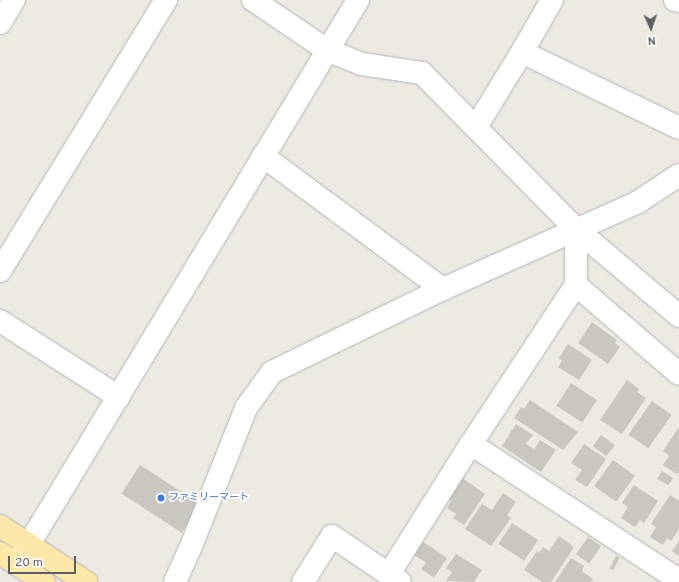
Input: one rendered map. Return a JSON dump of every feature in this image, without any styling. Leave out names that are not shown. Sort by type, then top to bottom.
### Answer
[{"type":"main road","points":[[0,526],[86,582]]},
{"type":"main road","points":[[8,559],[44,582]]},
{"type":"street","points":[[0,23],[14,0]]},
{"type":"street","points":[[0,272],[166,0]]},
{"type":"street","points":[[253,0],[327,50],[362,64],[422,73],[576,229],[679,316]]},
{"type":"street","points":[[8,559],[29,545],[358,0]]},
{"type":"street","points":[[476,127],[552,0]]},
{"type":"street","points":[[674,0],[679,1]]},
{"type":"street","points":[[522,52],[679,128]]},
{"type":"street","points":[[263,156],[442,289]]},
{"type":"street","points":[[175,582],[190,549],[246,408],[272,372],[442,289],[638,202],[679,175]]},
{"type":"street","points":[[303,582],[332,536],[395,578],[471,444],[576,285],[576,229]]},
{"type":"street","points":[[576,285],[679,374]]},
{"type":"street","points":[[0,321],[119,397]]},
{"type":"street","points":[[471,444],[679,580]]},
{"type":"building","points":[[592,322],[617,340],[615,343],[620,347],[608,364],[578,343]]},
{"type":"building","points":[[568,344],[592,360],[579,380],[558,367],[562,361],[559,358]]},
{"type":"building","points":[[627,380],[639,389],[637,392],[646,398],[622,434],[600,420]]},
{"type":"building","points":[[571,383],[597,400],[582,423],[556,406]]},
{"type":"building","points":[[530,400],[578,432],[563,450],[514,418],[521,407],[524,409]]},
{"type":"building","points":[[652,401],[672,415],[648,448],[628,435]]},
{"type":"building","points":[[516,424],[533,435],[526,444],[534,449],[540,440],[556,450],[541,472],[502,446]]},
{"type":"building","points":[[679,427],[679,471],[677,474],[663,465],[669,456],[663,451]]},
{"type":"building","points":[[601,435],[615,445],[607,456],[593,446]]},
{"type":"building","points":[[584,444],[606,459],[587,487],[575,480],[582,470],[571,463]]},
{"type":"building","points":[[613,460],[635,476],[616,502],[594,486]]},
{"type":"building","name":"ファミリーマート","points":[[140,465],[200,504],[182,533],[121,494]]},
{"type":"building","points":[[662,471],[673,478],[668,486],[657,479]]},
{"type":"building","points":[[461,477],[485,494],[464,525],[453,518],[456,514],[447,508],[451,501],[448,498]]},
{"type":"building","points":[[634,485],[658,501],[644,523],[640,520],[635,527],[621,518],[628,507],[622,503]]},
{"type":"building","points":[[503,493],[516,502],[507,515],[511,518],[491,546],[465,529],[482,504],[492,510]]},
{"type":"building","points":[[670,495],[679,501],[679,529],[671,541],[667,538],[663,545],[650,537],[656,527],[651,524]]},
{"type":"building","points":[[512,523],[538,540],[524,561],[498,544]]},
{"type":"building","points":[[559,536],[574,547],[551,582],[542,582],[524,570],[537,551],[539,553],[543,547],[549,551]]},
{"type":"building","points":[[588,537],[601,546],[589,563],[576,554]]},
{"type":"building","points":[[422,541],[447,558],[434,578],[421,569],[426,563],[413,554]]},
{"type":"building","points":[[679,541],[679,556],[672,551]]},
{"type":"building","points":[[456,554],[482,570],[474,582],[446,581],[452,572],[446,568]]},
{"type":"building","points":[[616,556],[620,558],[613,570],[610,568]]},
{"type":"building","points":[[571,558],[584,566],[582,571],[593,579],[591,582],[555,582]]},
{"type":"place","name":"ファミリーマート","points":[[161,498]]}]
